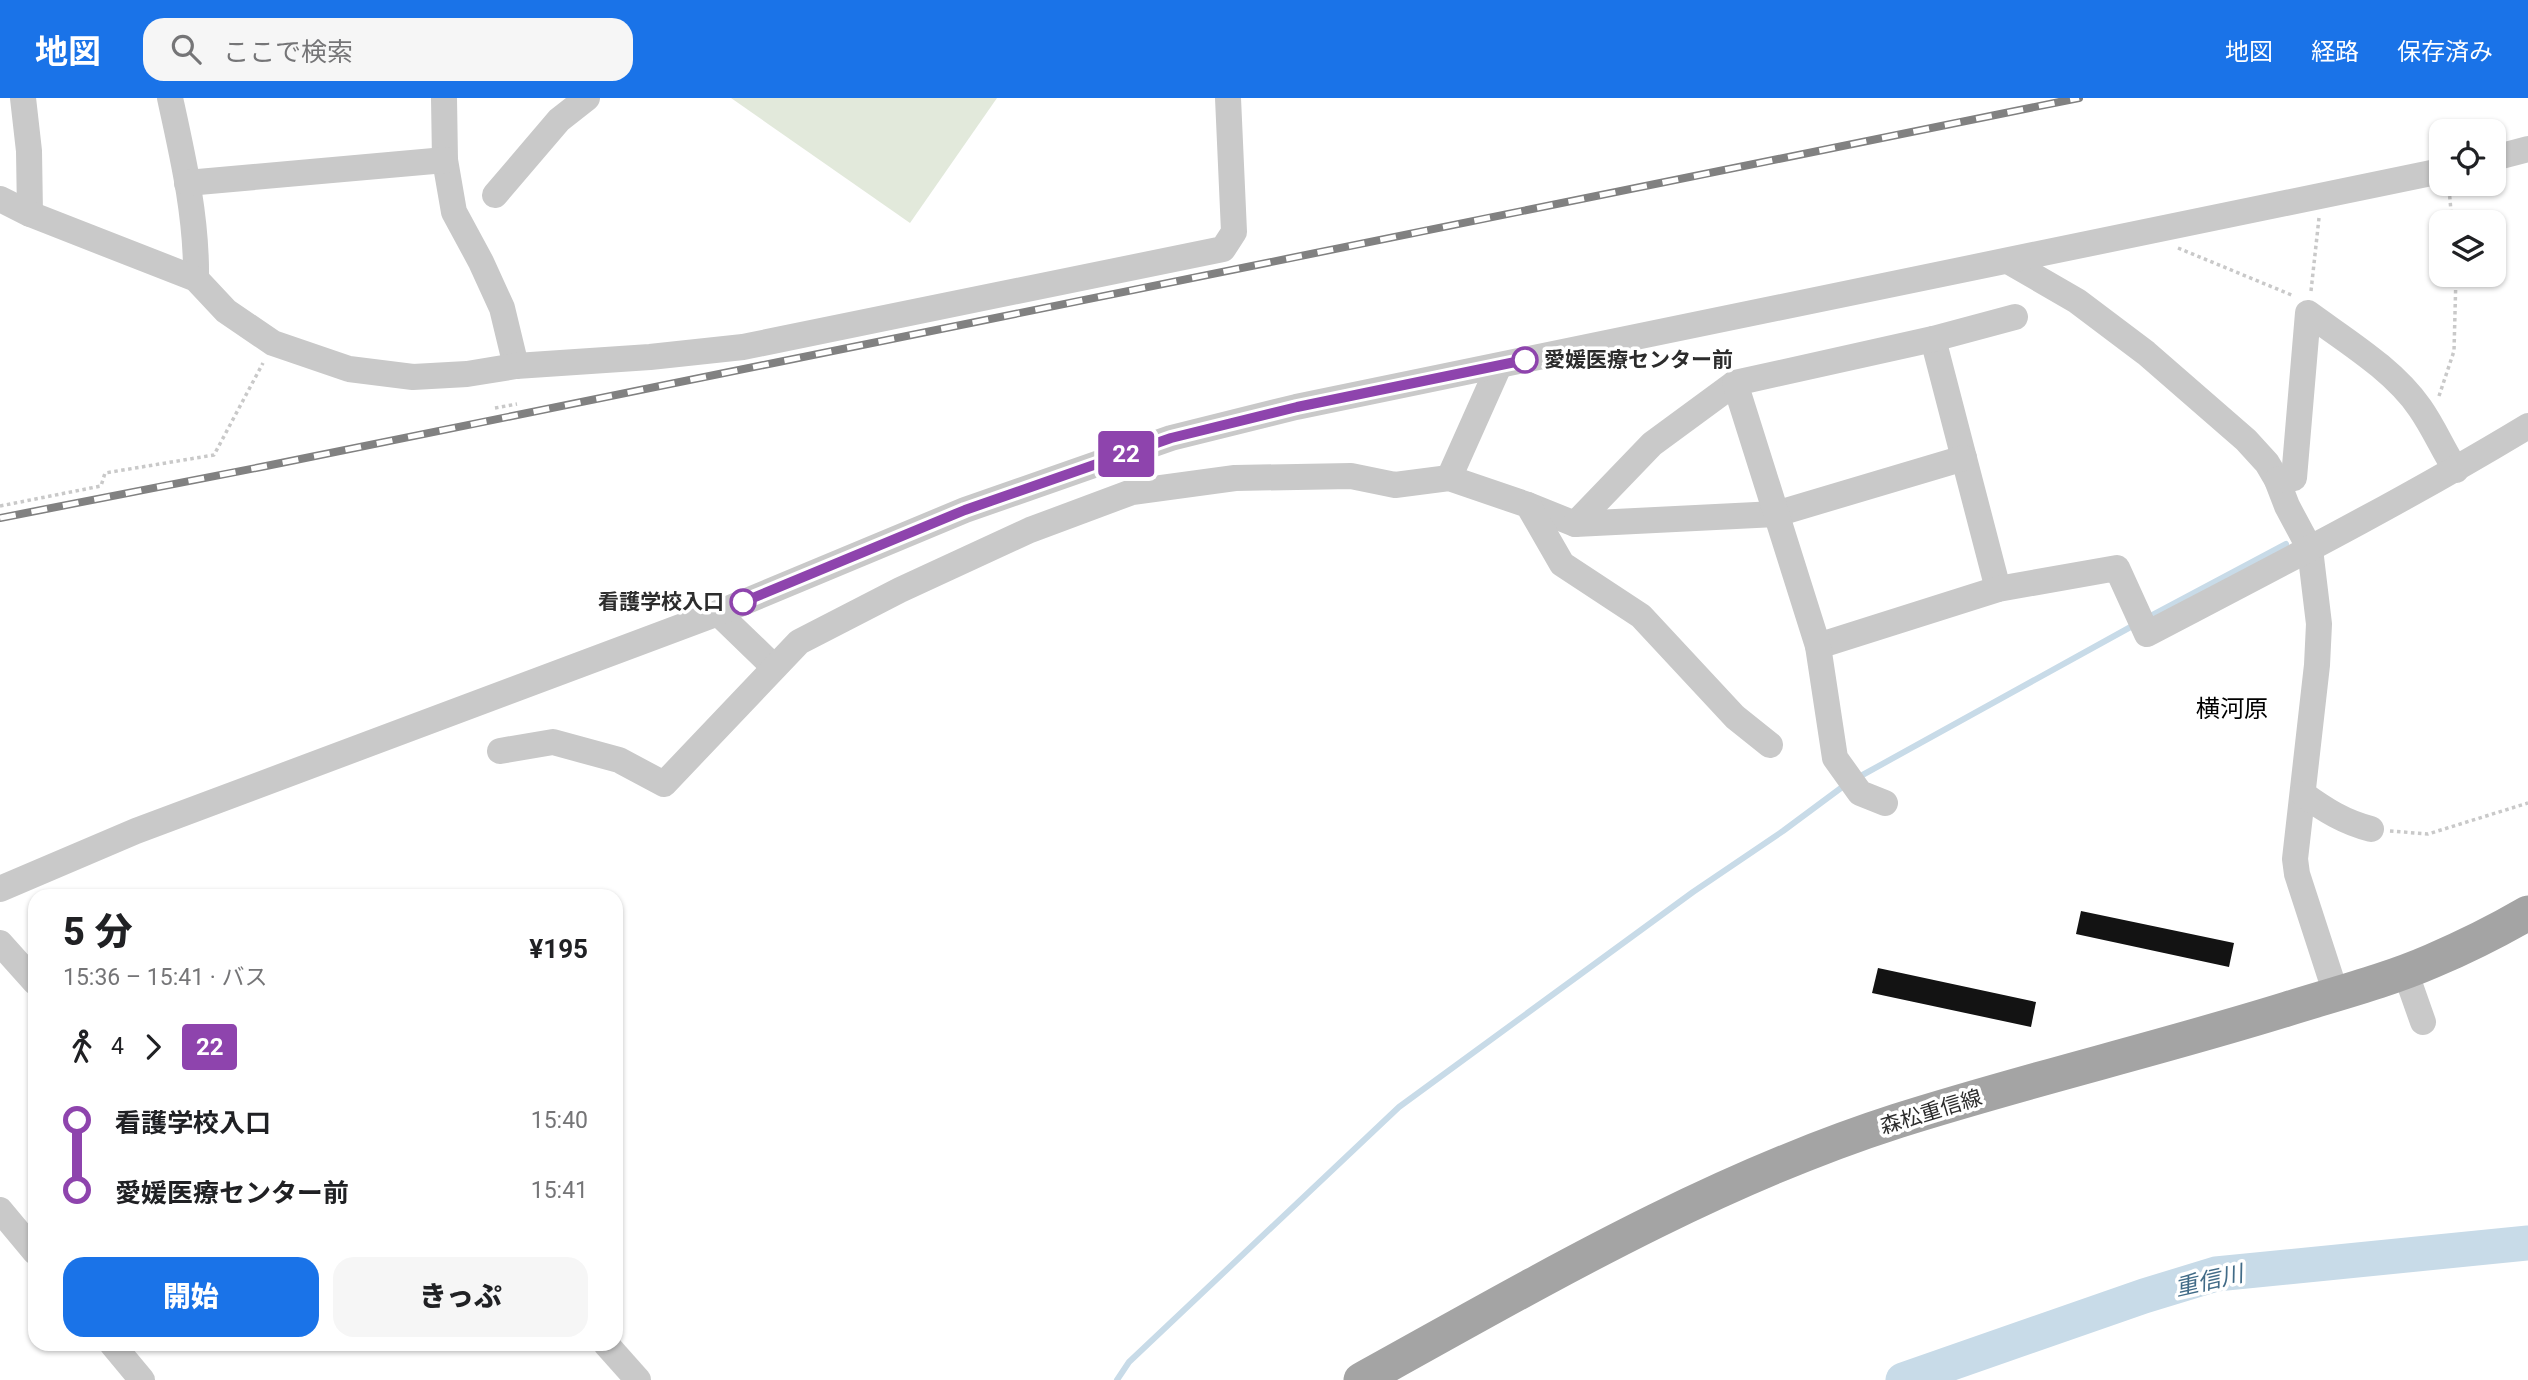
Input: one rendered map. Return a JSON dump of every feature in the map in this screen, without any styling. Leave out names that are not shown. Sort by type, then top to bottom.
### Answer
[{"type":"main road","name":"森松重信線","points":[[1362,1380],[1604,1247],[1704,1197],[1799,1155],[1898,1121],[2405,971],[2477,941],[2528,913]]},
{"type":"street","points":[[23,98],[29,151],[30,214]]},
{"type":"street","points":[[170,98],[197,247],[196,279]]},
{"type":"street","points":[[444,98],[445,160],[454,212],[481,261],[502,308],[516,366]]},
{"type":"street","points":[[495,195],[559,120],[587,98]]},
{"type":"street","points":[[0,199],[30,214],[196,279],[226,312],[273,343],[349,369],[413,377],[467,374],[516,366],[650,357],[743,347],[1223,249],[1234,232],[1228,98]]},
{"type":"street","points":[[2506,155],[2528,149]]},
{"type":"street","points":[[187,183],[445,160]]},
{"type":"street","points":[[0,889],[136,831],[719,613],[965,510],[1171,438],[1297,407],[2429,173]]},
{"type":"street","points":[[2008,261],[2077,301],[2146,353],[2246,440],[2267,463],[2277,480],[2287,506],[2310,549],[2319,624],[2317,666],[2295,859],[2297,874],[2336,993]]},
{"type":"street","points":[[2309,307],[2407,392],[2452,464]]},
{"type":"street","points":[[2277,480],[2294,478],[2309,307]]},
{"type":"street","points":[[1575,524],[1651,444],[1735,383],[1933,339],[2015,317]]},
{"type":"street","points":[[1933,339],[1998,589]]},
{"type":"street","points":[[1449,478],[1499,366]]},
{"type":"street","points":[[1735,383],[1818,646],[1835,758],[1860,793],[1885,803]]},
{"type":"street","points":[[1818,646],[1998,589],[2117,568],[2147,634],[2310,549],[2452,464],[2528,426]]},
{"type":"street","points":[[500,751],[553,741],[619,760],[664,784],[799,642],[900,590],[1030,530],[1132,492],[1235,478],[1351,475],[1395,485],[1449,478],[1575,524],[1776,514],[1964,458]]},
{"type":"street","points":[[1528,505],[1562,564],[1641,617],[1735,717],[1770,745]]},
{"type":"street","points":[[719,613],[774,667]]},
{"type":"street","points":[[2303,794],[2325,811],[2347,822],[2371,829]]},
{"type":"street","points":[[0,943],[28,974]]},
{"type":"street","points":[[2405,971],[2423,1022]]},
{"type":"street","points":[[0,1210],[28,1244]]},
{"type":"street","points":[[118,1351],[142,1380]]},
{"type":"street","points":[[612,1351],[638,1380]]},
{"type":"path","points":[[2163,228],[2164,242],[2309,307],[2321,195]]},
{"type":"path","points":[[2430,426],[2454,351],[2456,287]]},
{"type":"path","points":[[0,506],[101,486],[105,473],[214,455],[273,343]]},
{"type":"path","points":[[495,408],[517,404]]},
{"type":"path","points":[[2371,829],[2428,834],[2528,803]]},
{"type":"shaded area","points":[[731,98],[997,98],[910,223]]},
{"type":"building","points":[[2081,911],[2234,943],[2229,967],[2076,934]]},
{"type":"building","points":[[1878,968],[2036,1002],[2031,1027],[1872,993]]},
{"type":"waterway","points":[[2145,619],[2286,544]]},
{"type":"waterway","points":[[1857,778],[2136,624]]},
{"type":"waterway","points":[[1117,1380],[1129,1362],[1399,1107],[1693,892],[1845,785]]},
{"type":"waterway","name":"重信川","points":[[1903,1380],[2144,1296],[2216,1274],[2528,1243]]},
{"type":"railway","points":[[0,518],[2079,98]]},
{"type":"bus line","name":"22","points":[[743,602],[965,510],[1171,438],[1297,407],[1525,360]]},
{"type":"place","name":"愛媛医療センター前","points":[[1525,360]]},
{"type":"place","name":"看護学校入口","points":[[743,602]]},
{"type":"district","name":"横河原","points":[[2232,709]]}]
